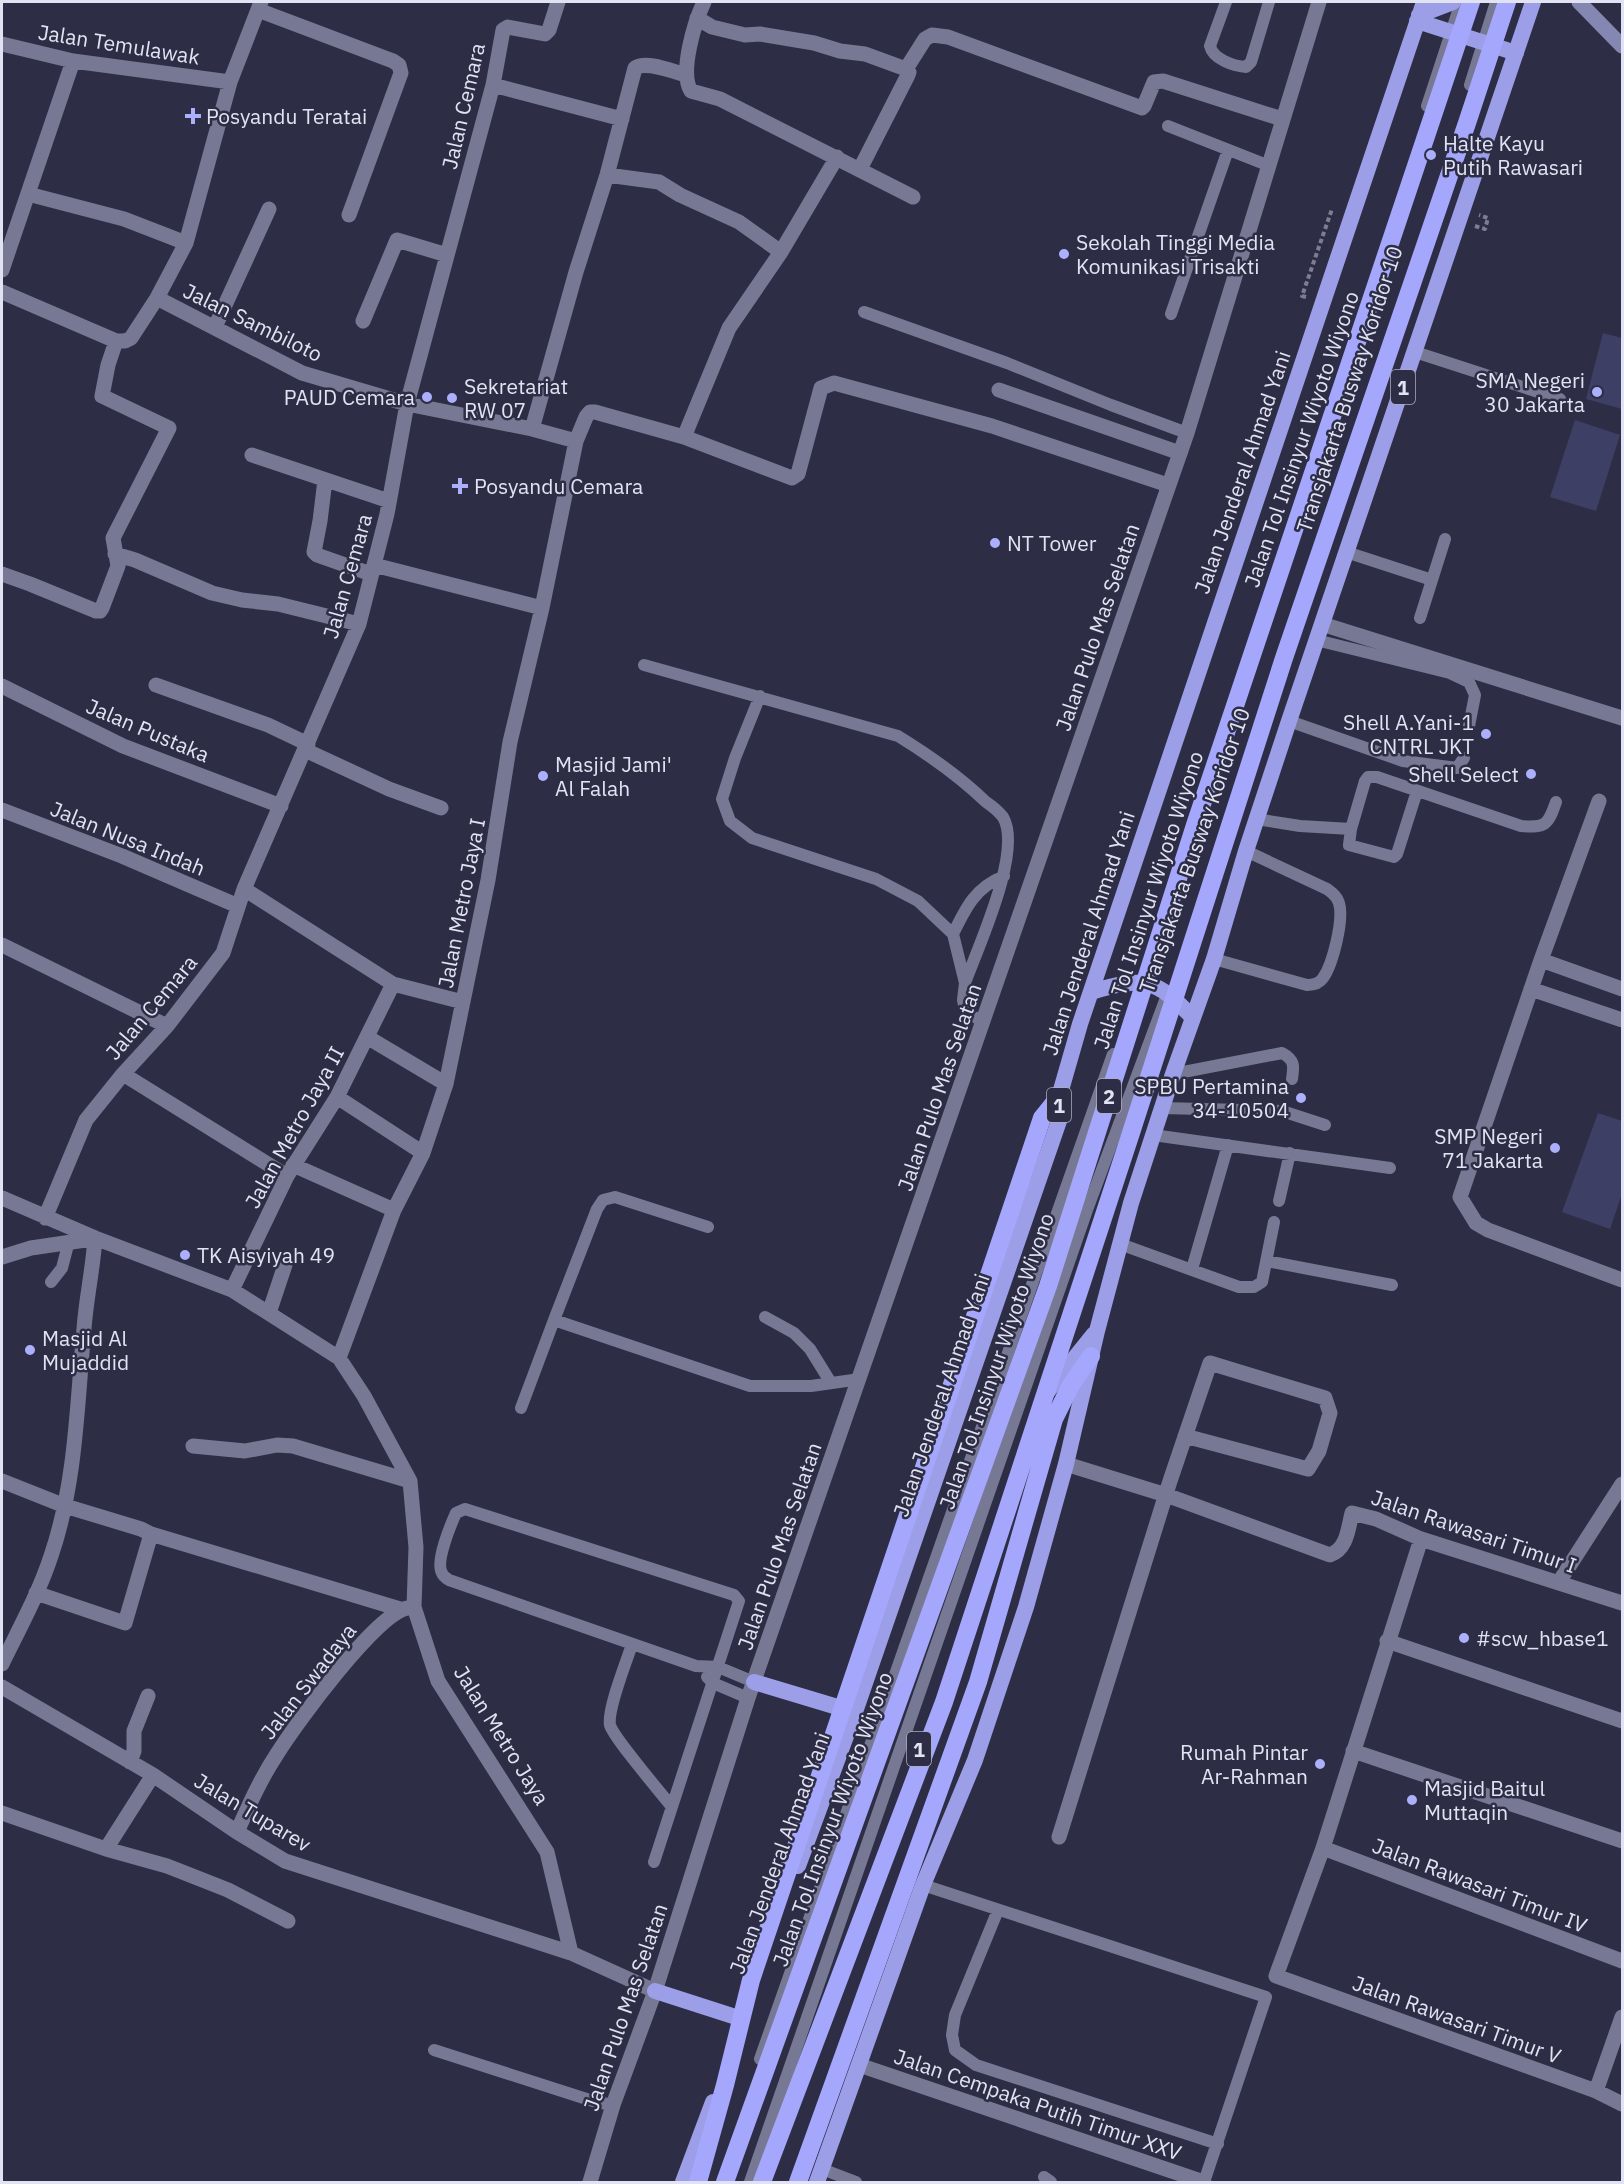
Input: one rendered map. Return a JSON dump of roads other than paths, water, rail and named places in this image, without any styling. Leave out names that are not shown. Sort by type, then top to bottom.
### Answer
[{"type":"highway","points":[[1420,12],[1453,2]]},
{"type":"highway","name":"Jalan Tol Insinyur Wiyoto Wiyono","points":[[725,2182],[1048,1286],[1196,822],[1471,2]]},
{"type":"highway","name":"2","points":[[762,2182],[944,1702],[1131,1136],[1284,658],[1464,134],[1506,2]]},
{"type":"highway","name":"1","points":[[820,2176],[924,1885],[975,1760],[1026,1607],[1066,1464],[1119,1244],[1153,1135],[1214,959],[1256,819],[1316,640],[1533,2]]},
{"type":"highway","points":[[1420,12],[1451,32],[1516,52]]},
{"type":"highway","name":"Jalan Jenderal Ahmad Yani","points":[[684,2182],[855,1712],[1059,1121],[1059,1096],[1091,992],[1420,12]]},
{"type":"highway","points":[[1091,992],[1122,983],[1152,984],[1167,993],[1192,1018]]},
{"type":"highway","points":[[698,2182],[751,1980],[873,1623],[1009,1211],[1042,1118],[1059,1096]]},
{"type":"highway","name":"1","points":[[771,2182],[1030,1420],[1038,1403],[1097,1331]]},
{"type":"highway","points":[[798,2182],[978,1682],[1054,1419],[1071,1385],[1091,1356]]},
{"type":"highway","points":[[761,1684],[855,1712]]},
{"type":"highway","points":[[659,1992],[742,2019]]},
{"type":"main road","points":[[1579,2],[1623,46]]},
{"type":"street","name":"Jalan Cemara","points":[[45,1218],[86,1120],[123,1074],[167,1026],[223,953],[244,889],[359,624],[389,501],[407,404],[493,85],[503,30],[508,27],[545,34],[549,30],[558,2]]},
{"type":"street","points":[[704,2],[697,18],[686,75],[691,91],[720,99],[913,197]]},
{"type":"street","name":"Jalan Pulo Mas Selatan","points":[[590,2182],[613,2105],[659,1992],[748,1698],[761,1684],[860,1379],[1187,433],[1318,2]]},
{"type":"street","points":[[2,292],[116,341],[131,338],[158,298],[186,243],[230,82],[259,6],[399,65],[400,73],[349,215]]},
{"type":"street","points":[[697,18],[712,27],[745,35],[760,34],[865,54],[906,69],[909,72],[908,75],[860,170]]},
{"type":"street","points":[[906,69],[920,45],[932,35],[948,37],[1142,108],[1154,82],[1163,81],[1282,119]]},
{"type":"street","name":"Jalan Temulawak","points":[[2,44],[73,61],[230,82]]},
{"type":"street","points":[[2,270],[73,61]]},
{"type":"street","points":[[532,429],[576,272],[607,175],[635,68],[640,65],[686,75]]},
{"type":"street","points":[[493,85],[622,119]]},
{"type":"street","points":[[837,157],[781,252],[729,328],[684,437],[792,478],[798,474],[821,388],[834,383],[992,426],[1168,485]]},
{"type":"street","points":[[607,175],[659,182],[680,195],[739,222],[781,252]]},
{"type":"street","points":[[28,194],[124,219],[186,243]]},
{"type":"street","points":[[215,327],[269,209]]},
{"type":"street","points":[[363,321],[397,240],[447,255]]},
{"type":"street","name":"Jalan Sambiloto","points":[[158,298],[302,373],[407,404],[532,429],[576,441]]},
{"type":"street","points":[[2,574],[98,612],[102,608],[118,566],[113,538],[169,428],[102,396],[108,365],[116,341]]},
{"type":"street","points":[[999,390],[1180,453]]},
{"type":"street","name":"Jalan Metro Jaya I","points":[[339,1358],[394,1210],[423,1153],[446,1084],[488,880],[510,742],[542,608],[576,441],[590,412],[684,437]]},
{"type":"street","points":[[252,455],[389,501]]},
{"type":"street","points":[[325,480],[314,552],[317,555],[542,608]]},
{"type":"street","points":[[115,554],[135,560],[212,593],[242,600],[278,604],[359,624]]},
{"type":"street","points":[[1322,624],[1623,718]]},
{"type":"street","points":[[156,686],[268,725],[389,789],[441,808]]},
{"type":"street","name":"Jalan Pustaka","points":[[4,692],[123,746],[280,806]]},
{"type":"street","points":[[1599,801],[1541,960],[1460,1197],[1476,1222],[1488,1230],[1623,1280]]},
{"type":"street","name":"Jalan Nusa Indah","points":[[2,810],[122,856],[238,906]]},
{"type":"street","points":[[244,889],[393,984],[463,1002]]},
{"type":"street","points":[[2,945],[167,1026]]},
{"type":"street","points":[[1541,960],[1623,989]]},
{"type":"street","name":"Jalan Metro Jaya II","points":[[232,1290],[290,1170],[337,1096],[393,984]]},
{"type":"street","points":[[1532,989],[1623,1020]]},
{"type":"street","points":[[367,1037],[446,1084]]},
{"type":"street","points":[[123,1074],[290,1170],[394,1210]]},
{"type":"street","points":[[337,1096],[423,1153]]},
{"type":"street","name":"Jalan Metro Jaya","points":[[2,1198],[45,1218],[232,1290],[339,1358],[364,1396],[410,1480],[416,1547],[407,1608],[438,1681],[547,1852],[571,1953]]},
{"type":"street","points":[[2,1257],[30,1248],[95,1238],[85,1317],[78,1419],[65,1506],[52,1555],[2,1664]]},
{"type":"street","points":[[269,1313],[285,1265]]},
{"type":"street","points":[[1059,1837],[1166,1495],[1185,1436],[1209,1363],[1325,1398],[1330,1413],[1319,1451],[1308,1469],[1185,1436]]},
{"type":"street","points":[[193,1446],[245,1451],[277,1445],[293,1446],[410,1480]]},
{"type":"street","name":"Jalan Rawasari Timur I","points":[[1066,1464],[1166,1495],[1329,1555],[1336,1553],[1343,1546],[1352,1513],[1376,1519],[1421,1539],[1623,1603]]},
{"type":"street","points":[[2,1481],[65,1506],[151,1534],[407,1608]]},
{"type":"street","points":[[1559,1582],[1623,1485]]},
{"type":"street","points":[[36,1593],[125,1623],[151,1534]]},
{"type":"street","points":[[1323,1848],[1421,1539]]},
{"type":"street","name":"Jalan Swadaya","points":[[237,1832],[276,1755],[302,1716],[370,1635],[407,1608]]},
{"type":"street","points":[[1387,1641],[1623,1721]]},
{"type":"street","name":"Jalan Tuparev","points":[[2,1687],[153,1775],[237,1832],[285,1861],[571,1953]]},
{"type":"street","points":[[130,1762],[134,1752],[134,1731],[148,1696]]},
{"type":"street","points":[[1353,1751],[1623,1841]]},
{"type":"street","points":[[106,1849],[153,1775]]},
{"type":"street","points":[[2,1813],[106,1849],[167,1866],[228,1890],[288,1921]]},
{"type":"street","name":"Jalan Rawasari Timur IV","points":[[1323,1848],[1623,1961]]},
{"type":"street","name":"Jalan Rawasari Timur V","points":[[1323,1848],[1276,1976],[1596,2091],[1623,2104]]},
{"type":"street","points":[[571,1953],[659,1992]]},
{"type":"street","points":[[1596,2091],[1623,2017]]},
{"type":"street","name":"Jalan Cempaka Putih Timur XXV","points":[[859,2065],[1204,2182]]},
{"type":"lane","points":[[1226,2],[1210,46],[1211,51],[1215,56],[1239,66],[1246,66],[1251,62],[1269,2]]},
{"type":"lane","name":"Transjakarta Busway Koridor 10","points":[[718,2182],[1139,982],[1461,2]]},
{"type":"lane","name":"Transjakarta Busway Koridor 10","points":[[750,2182],[1083,1221],[1167,993],[1496,2]]},
{"type":"lane","points":[[1168,126],[1268,165]]},
{"type":"lane","points":[[1171,314],[1228,150]]},
{"type":"lane","points":[[864,312],[1006,363],[1187,433]]},
{"type":"lane","points":[[1415,352],[1560,399]]},
{"type":"lane","points":[[1420,618],[1445,539]]},
{"type":"lane","points":[[1347,552],[1432,580]]},
{"type":"lane","points":[[1316,640],[1450,673],[1468,682],[1475,695],[1469,726]]},
{"type":"lane","points":[[644,664],[898,736],[922,751],[978,794],[1002,816],[1009,832],[1004,876],[965,983],[963,1000],[972,1016],[984,1021]]},
{"type":"lane","points":[[760,696],[735,758],[722,799],[730,821],[752,838],[876,879],[918,901],[953,934],[965,983]]},
{"type":"lane","points":[[1289,721],[1403,761],[1456,768],[1464,758]]},
{"type":"lane","points":[[1417,790],[1397,854],[1394,857],[1348,846],[1351,829],[1368,777],[1377,777],[1417,790],[1521,826],[1540,827],[1549,821],[1556,802]]},
{"type":"lane","points":[[1256,819],[1300,826],[1351,829]]},
{"type":"lane","points":[[1214,959],[1307,985],[1315,985],[1323,979],[1333,958],[1340,916],[1340,904],[1335,895],[1327,888],[1246,851]]},
{"type":"lane","points":[[953,934],[963,913],[978,891],[989,882],[1004,876]]},
{"type":"lane","points":[[1173,1074],[1282,1053],[1290,1058],[1294,1065],[1292,1079]]},
{"type":"lane","points":[[1162,1108],[1282,1109],[1325,1125]]},
{"type":"lane","points":[[1153,1135],[1290,1152],[1390,1168]]},
{"type":"lane","points":[[1192,1269],[1228,1145]]},
{"type":"lane","points":[[1279,1201],[1290,1152]]},
{"type":"lane","points":[[521,1408],[597,1209],[603,1200],[615,1197],[708,1227]]},
{"type":"lane","points":[[1119,1244],[1239,1287],[1254,1287],[1262,1282],[1274,1222]]},
{"type":"lane","points":[[51,1282],[62,1268],[69,1241]]},
{"type":"lane","points":[[1267,1261],[1392,1285]]},
{"type":"lane","points":[[765,1317],[794,1333],[810,1349],[831,1383]]},
{"type":"lane","points":[[554,1320],[750,1386],[811,1386],[860,1379]]},
{"type":"lane","points":[[654,1862],[713,1683],[718,1667],[739,1601],[734,1594],[465,1509],[456,1513],[440,1563],[441,1572],[449,1580],[696,1666],[718,1667],[761,1684]]},
{"type":"lane","points":[[632,1644],[612,1709],[610,1725],[672,1807]]},
{"type":"lane","points":[[696,1666],[713,1683],[748,1698]]},
{"type":"lane","points":[[924,1885],[1266,1997],[1204,2182]]},
{"type":"lane","points":[[999,1910],[955,2015],[952,2035],[956,2050],[976,2065],[1218,2144]]},
{"type":"lane","points":[[434,2050],[596,2102],[613,2105]]},
{"type":"lane","points":[[820,2176],[856,2182]]},
{"type":"place","name":"Posyandu Teratai","points":[[193,116]]},
{"type":"place","name":"Halte Kayu Putih Rawasari","points":[[1431,155]]},
{"type":"place","name":"Sekolah Tinggi Media Komunikasi Trisakti","points":[[1064,254]]},
{"type":"place","name":"SMA Negeri 30 Jakarta","points":[[1597,392]]},
{"type":"place","name":"PAUD Cemara","points":[[427,397]]},
{"type":"place","name":"Sekretariat RW 07","points":[[452,398]]},
{"type":"place","name":"Posyandu Cemara","points":[[460,486]]},
{"type":"place","name":"NT Tower","points":[[995,543]]},
{"type":"place","name":"Shell A.Yani-1 CNTRL JKT","points":[[1486,734]]},
{"type":"place","name":"Shell Select","points":[[1531,774]]},
{"type":"place","name":"Masjid Jami' Al Falah","points":[[543,776]]},
{"type":"place","name":"SPBU Pertamina 34-10504","points":[[1301,1098]]},
{"type":"place","name":"SMP Negeri 71 Jakarta","points":[[1555,1148]]},
{"type":"place","name":"TK Aisyiyah 49","points":[[185,1255]]},
{"type":"place","name":"Masjid Al Mujaddid","points":[[30,1350]]},
{"type":"place","name":"#scw_hbase1","points":[[1464,1638]]},
{"type":"place","name":"Rumah Pintar Ar-Rahman","points":[[1320,1764]]},
{"type":"place","name":"Masjid Baitul Muttaqin","points":[[1412,1800]]}]
